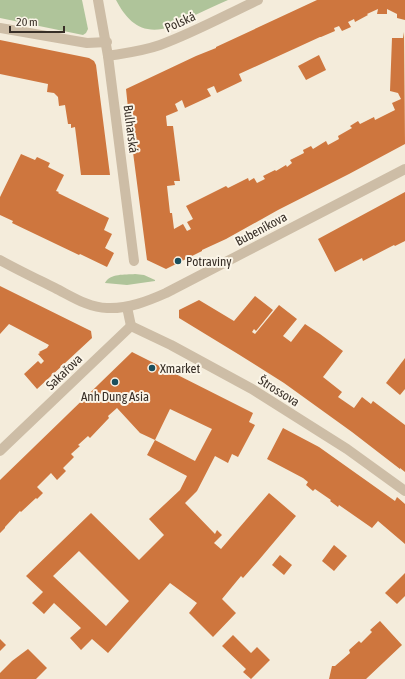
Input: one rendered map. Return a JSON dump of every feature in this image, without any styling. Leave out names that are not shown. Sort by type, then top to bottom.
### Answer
[{"type":"street","name":"Bulharská","points":[[98,0],[107,42],[134,261]]},
{"type":"street","name":"Polská","points":[[108,56],[133,52],[159,45],[258,0]]},
{"type":"street","points":[[0,28],[87,44],[107,42]]},
{"type":"street","name":"Bubeníkova","points":[[127,306],[140,303],[166,293],[405,168]]},
{"type":"street","points":[[0,260],[91,305],[106,308],[127,306],[131,326]]},
{"type":"street","name":"Sakařova","points":[[0,451],[131,326]]},
{"type":"street","name":"Štrossova","points":[[131,326],[172,345],[252,389],[347,449],[405,491]]},
{"type":"green space","points":[[0,0],[82,0],[88,29],[83,35],[0,18]]},
{"type":"green space","points":[[116,0],[228,0],[173,25],[154,30],[140,27],[134,23],[124,13]]},
{"type":"green space","points":[[135,274],[144,275],[155,281],[127,285],[105,283],[114,276]]},
{"type":"building","points":[[317,0],[405,0],[405,20],[397,18],[397,14],[387,9],[387,14],[377,14],[378,9],[355,22],[354,19],[348,22],[351,27],[342,31],[339,26],[334,28],[335,31],[239,74],[242,81],[217,93],[214,86],[207,89],[211,96],[185,108],[182,100],[175,104],[178,111],[166,116],[167,126],[173,126],[180,181],[174,181],[175,185],[167,186],[170,213],[172,213],[174,229],[183,224],[187,231],[191,229],[187,222],[193,219],[186,206],[226,186],[228,188],[248,178],[249,181],[254,178],[257,183],[265,179],[263,176],[286,165],[287,167],[292,163],[290,160],[304,153],[303,150],[311,146],[313,149],[326,141],[328,145],[339,139],[338,136],[352,128],[350,126],[358,121],[360,124],[374,117],[375,120],[395,110],[392,103],[401,99],[398,93],[390,91],[392,38],[403,38],[404,32],[405,144],[278,210],[226,239],[166,269],[147,260],[126,89]]},
{"type":"building","points":[[0,40],[89,58],[94,61],[96,65],[110,175],[81,175],[75,127],[71,128],[71,124],[68,124],[65,105],[59,106],[58,97],[54,93],[47,92],[48,84],[0,74]]},
{"type":"building","points":[[319,55],[326,70],[306,80],[298,66]]},
{"type":"building","points":[[21,154],[35,160],[37,157],[50,163],[48,167],[64,175],[56,191],[59,192],[58,193],[109,218],[104,230],[112,234],[105,248],[114,253],[107,267],[12,223],[13,221],[0,215],[0,197]]},
{"type":"building","points":[[405,192],[405,241],[363,261],[362,258],[335,272],[318,239]]},
{"type":"building","points":[[0,286],[91,331],[92,338],[37,389],[24,374],[38,361],[41,364],[44,361],[38,354],[49,345],[9,324],[0,334]]},
{"type":"building","points":[[255,296],[273,310],[256,331],[254,329],[252,332],[255,334],[279,305],[297,319],[283,336],[291,342],[305,324],[343,351],[323,377],[342,392],[338,397],[354,408],[362,397],[371,404],[373,401],[405,425],[405,472],[284,383],[179,318],[179,310],[199,300],[234,321]]},
{"type":"building","points":[[132,352],[253,413],[249,422],[255,425],[238,457],[232,454],[228,463],[215,456],[197,491],[185,503],[215,534],[217,530],[222,535],[214,543],[221,549],[269,493],[296,516],[243,578],[241,576],[222,599],[236,613],[213,637],[189,613],[197,603],[170,583],[108,653],[92,639],[81,650],[70,638],[81,628],[54,603],[44,614],[32,603],[43,592],[26,576],[91,513],[139,560],[164,535],[149,519],[180,490],[187,476],[147,455],[155,440],[140,433],[117,408],[108,416],[109,418],[90,438],[88,436],[78,445],[80,446],[71,454],[74,457],[63,468],[66,471],[57,480],[51,473],[37,487],[43,493],[21,512],[20,511],[0,533],[0,480]],"holes":[[[170,409],[212,429],[195,461],[155,440]],[[79,551],[129,601],[106,626],[53,576]]]},
{"type":"building","points":[[405,358],[405,389],[400,395],[386,383]]},
{"type":"building","points":[[283,428],[319,447],[395,501],[397,497],[405,504],[405,544],[378,521],[372,528],[339,505],[338,507],[315,489],[313,491],[306,485],[308,482],[303,478],[267,459]]},
{"type":"building","points":[[334,545],[347,556],[334,571],[322,561]]},
{"type":"building","points":[[280,555],[292,565],[284,575],[272,565]]},
{"type":"building","points":[[405,573],[405,596],[397,604],[385,593]]},
{"type":"building","points":[[380,621],[402,645],[366,679],[329,679],[332,666],[335,666],[350,653],[349,650],[359,641],[361,643],[372,632],[370,630]]},
{"type":"building","points":[[233,635],[251,653],[257,647],[270,660],[251,679],[243,672],[246,669],[222,646]]},
{"type":"building","points":[[0,639],[6,645],[0,651]]},
{"type":"building","points":[[28,649],[47,668],[36,679],[0,679],[0,673],[12,661]]},
{"type":"place","name":"Potraviny","points":[[178,261]]},
{"type":"place","name":"Xmarket","points":[[152,368]]},
{"type":"place","name":"Anh Dung Asia","points":[[115,382]]}]
